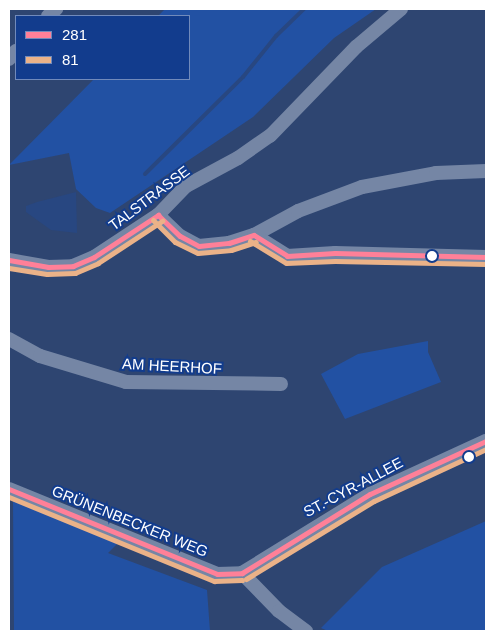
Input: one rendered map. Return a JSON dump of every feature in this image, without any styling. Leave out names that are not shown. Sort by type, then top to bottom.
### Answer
[{"type":"street","name":"TALSTRASSE","points":[[9,260],[48,267],[73,266],[94,257],[158,215],[186,186],[238,158],[270,136],[356,47],[401,9]]},
{"type":"street","points":[[158,215],[180,236],[198,246],[229,243],[254,235],[298,211],[362,187],[436,173],[486,170]]},
{"type":"street","points":[[254,235],[287,256],[335,253],[486,257]]},
{"type":"street","name":"AM HEERHOF","points":[[9,339],[48,359],[126,382],[281,384]]},
{"type":"street","name":"ST.-CYR-ALLEE","points":[[242,573],[370,494],[486,441]]},
{"type":"street","name":"GRÜNENBECKER WEG","points":[[9,489],[217,574],[242,573]]},
{"type":"street","points":[[242,573],[279,611],[306,631]]},
{"type":"shaded area","points":[[165,9],[376,9],[334,38],[253,117],[110,213],[96,208],[76,189],[69,153],[9,165],[93,80],[190,80],[190,15],[159,15]]},
{"type":"shaded area","points":[[76,192],[77,233],[51,230],[26,212],[26,206]]},
{"type":"shaded area","points":[[428,341],[428,352],[441,382],[345,419],[321,374],[358,354]]},
{"type":"shaded area","points":[[13,501],[120,541],[108,553],[207,590],[210,631],[14,631]]},
{"type":"shaded area","points":[[486,521],[486,631],[328,631],[321,628],[382,567]]},
{"type":"waterway","points":[[145,174],[243,77],[276,36],[304,9]]},
{"type":"transit line","name":"281","points":[[158,215],[180,236],[199,246],[229,243],[254,235]]},
{"type":"transit line","name":"281","points":[[9,260],[48,267],[73,266],[94,257],[158,215]]},
{"type":"transit line","name":"81","points":[[153,220],[175,242],[198,253],[231,250],[256,242]]},
{"type":"transit line","name":"81","points":[[9,268],[47,274],[75,273],[98,263],[162,221]]},
{"type":"transit line","name":"281","points":[[254,235],[287,256],[335,253],[486,257]]},
{"type":"transit line","name":"81","points":[[250,241],[286,263],[335,261],[486,264]]},
{"type":"transit line","name":"281","points":[[242,573],[370,494],[486,441]]},
{"type":"transit line","name":"81","points":[[246,579],[374,501],[486,449]]},
{"type":"transit line","name":"281","points":[[9,489],[217,574],[242,573]]},
{"type":"transit line","name":"81","points":[[9,497],[214,581],[242,580]]}]
